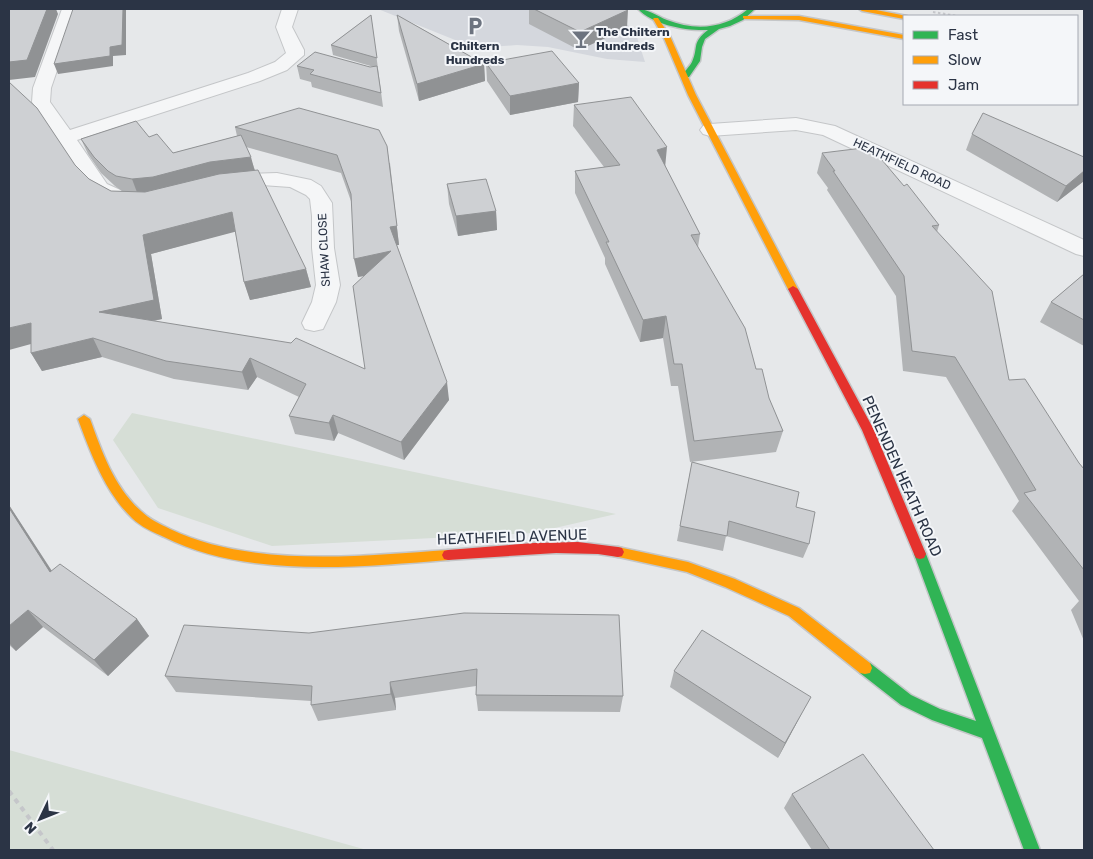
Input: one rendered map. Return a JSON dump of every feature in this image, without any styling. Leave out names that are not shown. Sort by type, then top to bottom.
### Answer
[{"type":"main road","points":[[641,9],[656,19],[685,27],[717,27],[738,21],[749,13],[799,18],[903,37]]},
{"type":"main road","points":[[862,9],[903,17]]},
{"type":"main road","name":"PENENDEN HEATH ROAD","points":[[656,19],[664,30],[675,56],[686,75],[692,95],[710,130],[868,430],[907,520],[990,733],[1032,850]]},
{"type":"main road","points":[[686,75],[696,61],[698,47],[702,38],[717,27]]},
{"type":"main road","name":"HEATHFIELD AVENUE","points":[[84,419],[99,460],[124,502],[148,524],[186,542],[229,554],[291,560],[357,561],[534,549],[602,549],[688,567],[730,582],[794,612],[906,700],[937,715],[990,733]]},
{"type":"street","points":[[70,9],[60,31],[41,102],[92,178],[105,192],[127,202],[145,203]]},
{"type":"street","points":[[65,138],[254,77],[304,56],[294,50],[284,27],[290,9]]},
{"type":"street","name":"HEATHFIELD ROAD","points":[[710,130],[796,124],[828,130],[1084,249]]},
{"type":"street","name":"SHAW CLOSE","points":[[210,187],[244,180],[272,179],[307,187],[320,197],[322,206],[323,253],[328,280],[325,299],[314,323]]},
{"type":"path","points":[[926,10],[953,15]]},
{"type":"path","points":[[9,791],[54,850]]},
{"type":"shaded area","points":[[378,9],[608,9],[635,31],[645,62],[607,59],[548,47],[517,45],[475,48]]},
{"type":"shaded area","points":[[132,413],[616,514],[533,533],[272,546],[158,508],[113,440]]},
{"type":"shaded area","points":[[9,750],[367,850],[9,850]]},
{"type":"building","points":[[9,9],[47,9],[27,60],[9,62]]},
{"type":"building","points":[[73,9],[123,9],[122,45],[110,47],[110,56],[54,64]]},
{"type":"building","points":[[534,9],[625,9],[628,10],[580,32]]},
{"type":"building","points":[[371,15],[377,58],[331,45]]},
{"type":"building","points":[[397,15],[484,64],[417,84]]},
{"type":"building","points":[[552,51],[579,83],[510,96],[486,63]]},
{"type":"building","points":[[315,52],[370,67],[377,66],[381,93],[310,74],[314,70],[297,66]]},
{"type":"building","points":[[9,82],[37,108],[75,165],[89,179],[111,191],[145,192],[219,174],[258,170],[306,269],[244,282],[232,212],[143,235],[154,300],[99,312],[291,343],[296,338],[365,369],[353,286],[391,251],[354,259],[351,194],[337,155],[235,127],[299,108],[379,130],[387,146],[397,226],[390,227],[447,382],[401,442],[333,415],[329,423],[289,416],[306,384],[250,358],[242,372],[166,361],[93,338],[31,353],[31,323],[9,328]]},
{"type":"building","points":[[631,97],[667,147],[657,150],[700,234],[691,235],[745,328],[756,369],[762,369],[769,398],[783,431],[694,441],[682,364],[674,364],[666,316],[643,320],[575,171],[620,165],[574,105]]},
{"type":"building","points":[[983,113],[1084,157],[1084,171],[1066,186],[972,134]]},
{"type":"building","points":[[136,121],[149,137],[157,134],[173,153],[241,135],[251,157],[210,162],[153,177],[132,179],[116,176],[94,157],[81,139]]},
{"type":"building","points":[[871,147],[904,186],[907,184],[939,225],[932,226],[992,291],[1009,380],[1025,379],[1084,469],[1084,570],[1024,493],[1036,490],[955,357],[912,351],[904,276],[822,153]]},
{"type":"building","points":[[486,179],[496,211],[456,216],[447,184]]},
{"type":"building","points":[[1084,274],[1084,320],[1051,302]]},
{"type":"building","points":[[692,462],[799,492],[796,507],[815,512],[809,544],[729,521],[727,536],[680,526]]},
{"type":"building","points":[[9,508],[50,572],[60,564],[137,619],[94,660],[28,610],[9,626]]},
{"type":"building","points":[[464,613],[619,615],[623,696],[476,695],[477,669],[390,682],[391,694],[311,705],[312,686],[165,676],[184,625],[309,633]]},
{"type":"building","points":[[702,630],[811,697],[785,743],[674,671]]},
{"type":"building","points":[[863,754],[934,850],[830,850],[792,794]]},
{"type":"traffic: fast","points":[[641,9],[667,22],[698,28],[728,25],[741,19],[752,9]]},
{"type":"traffic: fast","points":[[686,75],[696,61],[698,47],[702,38],[717,27]]},
{"type":"traffic: fast","points":[[920,554],[1032,850]]},
{"type":"traffic: fast","points":[[865,668],[906,700],[937,715],[989,733]]},
{"type":"traffic: slow","points":[[862,9],[903,17]]},
{"type":"traffic: slow","points":[[745,17],[799,18],[903,37]]},
{"type":"traffic: slow","points":[[656,19],[666,36],[692,95],[793,289]]},
{"type":"traffic: slow","points":[[84,419],[101,462],[117,491],[127,504],[149,524],[181,540],[217,551],[255,557],[295,560],[374,560],[448,555]]},
{"type":"traffic: slow","points":[[618,552],[688,567],[730,583],[794,612],[865,668]]},
{"type":"traffic: jam","points":[[1078,54],[1084,55]]},
{"type":"traffic: jam","points":[[793,289],[868,430],[920,554]]},
{"type":"traffic: jam","points":[[448,555],[556,548],[598,549],[618,552]]},
{"type":"place","name":"Chiltern Hundreds","points":[[475,26]]},
{"type":"place","name":"The Chiltern Hundreds","points":[[581,39]]}]
